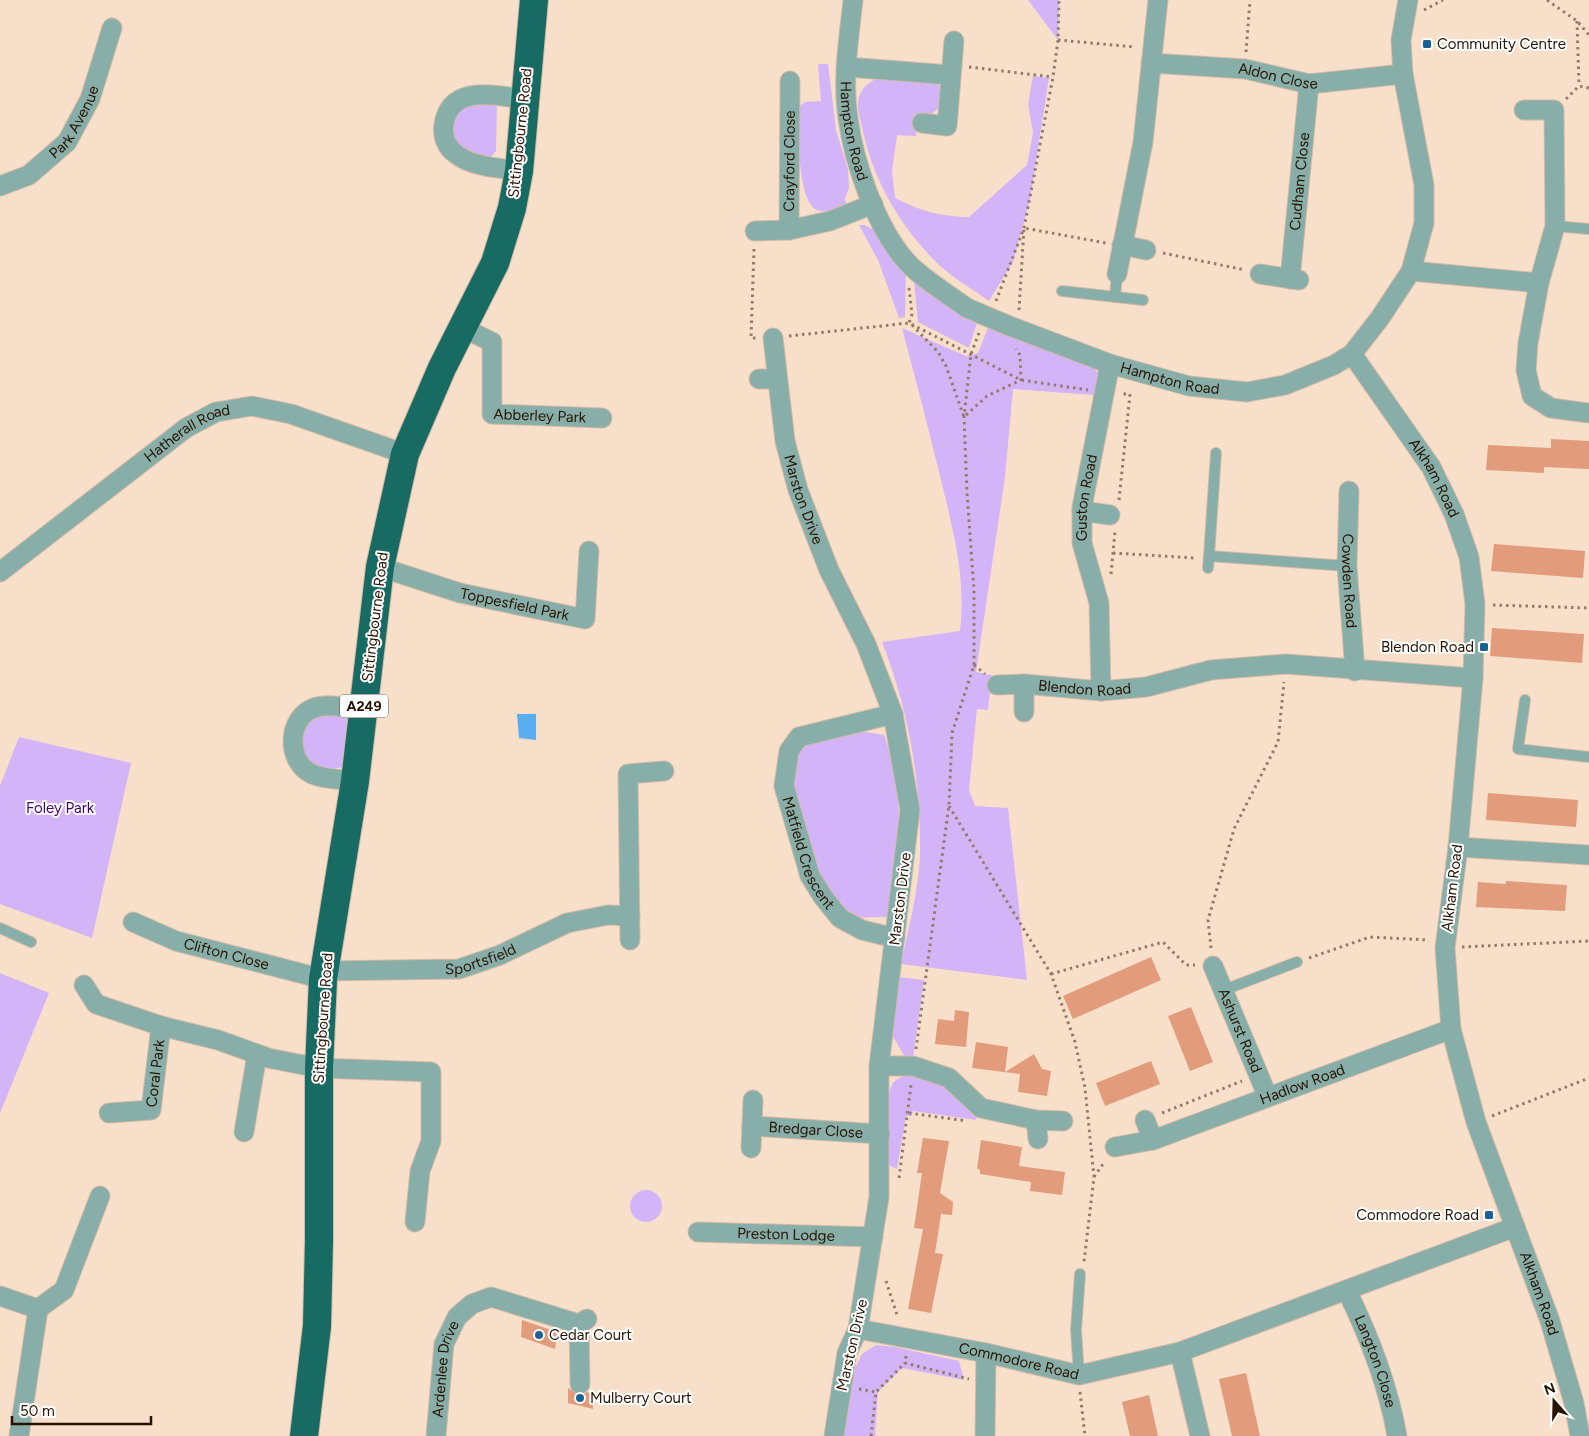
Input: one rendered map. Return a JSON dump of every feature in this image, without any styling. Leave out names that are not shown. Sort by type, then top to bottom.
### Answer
[{"type":"highway","name":"Sittingbourne Road","points":[[304,1436],[316,1326],[319,1240],[318,1068],[324,975],[355,781],[380,567],[405,454],[442,368],[495,263],[512,208],[519,171],[534,0]]},
{"type":"street","name":"Hampton Road","points":[[853,0],[846,67],[847,117],[856,157],[873,204],[894,244],[907,263],[967,308],[1110,364],[1189,386],[1247,392],[1285,385],[1334,365],[1352,354],[1380,318],[1411,271],[1424,223],[1424,185],[1403,74],[1401,40],[1408,0]]},
{"type":"street","points":[[1117,274],[1143,142],[1158,0]]},
{"type":"street","name":"Park Avenue","points":[[0,186],[29,174],[67,142],[90,99],[112,28]]},
{"type":"street","points":[[922,123],[947,126],[954,41]]},
{"type":"street","name":"Aldon Close","points":[[1152,56],[1245,69],[1309,84],[1403,74]]},
{"type":"street","points":[[846,67],[951,70]]},
{"type":"street","name":"Cudham Close","points":[[1260,274],[1295,280],[1309,84]]},
{"type":"street","name":"Crayford Close","points":[[789,230],[795,90]]},
{"type":"street","points":[[519,171],[468,161],[456,154],[446,142],[443,132],[444,122],[451,106],[468,96],[479,94],[525,99]]},
{"type":"street","points":[[1524,110],[1554,110],[1555,226],[1539,283],[1528,343],[1526,370],[1532,396],[1551,408],[1589,413]]},
{"type":"street","name":"Crayford Close","points":[[755,231],[789,230],[830,221],[873,204]]},
{"type":"street","points":[[1122,245],[1146,250]]},
{"type":"street","points":[[1411,271],[1539,283]]},
{"type":"street","name":"Abberley Park","points":[[463,328],[492,342],[492,414],[602,418]]},
{"type":"street","name":"Marston Drive","points":[[773,338],[768,379],[798,490],[829,570],[866,644],[893,714],[910,810],[880,1066],[879,1197],[858,1328],[847,1353],[834,1436]]},
{"type":"street","name":"Alkham Road","points":[[1352,354],[1431,467],[1454,514],[1469,557],[1475,604],[1473,678],[1458,847],[1445,945],[1451,1028],[1476,1122],[1550,1321],[1574,1403],[1580,1436]]},
{"type":"street","name":"Guston Road","points":[[1101,691],[1099,603],[1082,543],[1082,512],[1110,364]]},
{"type":"street","name":"Hatherall Road","points":[[0,572],[186,428],[216,412],[252,406],[291,414],[405,454]]},
{"type":"street","name":"Cowden Road","points":[[1349,491],[1347,566],[1355,671]]},
{"type":"street","points":[[1082,512],[1115,514]]},
{"type":"street","name":"Toppesfield Park","points":[[380,567],[460,593],[585,619],[589,551]]},
{"type":"street","name":"Blendon Road","points":[[998,685],[1024,684],[1101,691],[1146,687],[1210,670],[1286,664],[1355,671],[1473,678]]},
{"type":"street","name":"Blendon Road","points":[[1024,684],[1024,712]]},
{"type":"street","points":[[355,781],[323,778],[311,774],[301,766],[294,753],[292,741],[299,719],[306,712],[318,707],[330,706],[364,712]]},
{"type":"street","name":"Matfield Crescent","points":[[893,714],[799,737],[789,751],[784,786],[810,876],[823,897],[840,918],[862,930],[895,938]]},
{"type":"street","points":[[630,940],[628,774],[664,771]]},
{"type":"street","points":[[1458,847],[1589,855]]},
{"type":"street","name":"Sportsfield","points":[[324,975],[459,969],[500,955],[566,923],[608,915],[630,916]]},
{"type":"street","name":"Clifton Close","points":[[133,922],[176,942],[324,975]]},
{"type":"street","name":"Ashurst Road","points":[[1213,966],[1267,1095]]},
{"type":"street","name":"Coral Park","points":[[84,985],[96,1004],[161,1026],[218,1040],[257,1054],[318,1068],[431,1072],[430,1141],[420,1171],[415,1222]]},
{"type":"street","name":"Coral Park","points":[[109,1114],[151,1110],[161,1026]]},
{"type":"street","name":"Hadlow Road","points":[[1114,1147],[1153,1140],[1267,1095],[1451,1028]]},
{"type":"street","points":[[244,1132],[257,1054]]},
{"type":"street","points":[[880,1066],[914,1066],[949,1078],[982,1108],[1036,1120],[1063,1121]]},
{"type":"street","name":"Bredgar Close","points":[[751,1148],[753,1100]]},
{"type":"street","points":[[1036,1120],[1038,1139]]},
{"type":"street","points":[[1146,1120],[1153,1140]]},
{"type":"street","name":"Bredgar Close","points":[[752,1126],[880,1134]]},
{"type":"street","points":[[19,1436],[38,1309],[64,1290],[100,1196]]},
{"type":"street","name":"Commodore Road","points":[[858,1328],[986,1353],[1079,1375],[1180,1352],[1515,1227]]},
{"type":"street","name":"Preston Lodge","points":[[698,1232],[873,1237]]},
{"type":"street","name":"Langton Close","points":[[1347,1291],[1372,1342],[1385,1382],[1396,1436]]},
{"type":"street","points":[[0,1296],[38,1309]]},
{"type":"street","name":"Ardenlee Drive","points":[[436,1436],[444,1344],[457,1317],[472,1304],[491,1297],[583,1322],[580,1384]]},
{"type":"street","points":[[1180,1352],[1200,1436]]},
{"type":"street","points":[[985,1436],[986,1353]]},
{"type":"lane","points":[[1555,226],[1589,229]]},
{"type":"lane","points":[[1115,297],[1117,274]]},
{"type":"lane","points":[[1062,291],[1143,300]]},
{"type":"lane","points":[[1216,453],[1208,561],[1347,566]]},
{"type":"lane","points":[[1525,700],[1518,749],[1589,757]]},
{"type":"lane","points":[[0,928],[31,942]]},
{"type":"lane","points":[[1224,990],[1297,962]]},
{"type":"lane","points":[[1079,1375],[1076,1330],[1080,1274]]},
{"type":"path","points":[[1021,380],[1020,355],[1010,325],[1019,312],[1024,228],[1053,77],[1058,40],[1059,0]]},
{"type":"path","points":[[1245,69],[1250,0]]},
{"type":"path","points":[[1547,0],[1577,21],[1589,35]]},
{"type":"path","points":[[1554,110],[1579,86],[1577,21]]},
{"type":"path","points":[[1058,40],[1152,56]]},
{"type":"path","points":[[951,70],[1053,77]]},
{"type":"path","points":[[1579,86],[1589,88]]},
{"type":"path","points":[[1024,228],[1122,245]]},
{"type":"path","points":[[996,300],[1024,228]]},
{"type":"path","points":[[751,338],[755,231]]},
{"type":"path","points":[[1146,250],[1260,274]]},
{"type":"path","points":[[907,263],[912,314],[910,323]]},
{"type":"path","points":[[910,323],[942,359],[964,417]]},
{"type":"path","points":[[773,338],[910,323],[1021,380],[1130,394],[1115,514],[1109,588],[1099,603]]},
{"type":"path","points":[[899,1180],[949,805],[952,733],[974,665],[974,590],[966,493],[964,417],[971,354],[976,341]]},
{"type":"path","points":[[964,417],[987,396],[1021,380]]},
{"type":"path","points":[[1113,553],[1208,561]]},
{"type":"path","points":[[1475,604],[1589,608]]},
{"type":"path","points":[[1051,974],[1162,942],[1186,965],[1213,966],[1208,920],[1234,829],[1278,742],[1286,664]]},
{"type":"path","points":[[949,805],[1051,974],[1075,1042],[1085,1088],[1094,1177],[1085,1260],[1080,1274]]},
{"type":"path","points":[[1297,962],[1370,937],[1445,945],[1589,941]]},
{"type":"path","points":[[1146,1120],[1259,1075]]},
{"type":"path","points":[[1476,1122],[1589,1078]]},
{"type":"path","points":[[909,1112],[982,1124],[982,1108]]},
{"type":"path","points":[[871,1436],[876,1392],[905,1363],[907,1337],[886,1284],[887,1275]]},
{"type":"path","points":[[905,1363],[986,1383]]},
{"type":"path","points":[[1079,1375],[1085,1436]]},
{"type":"green space","points":[[1028,0],[1059,0],[1058,40]]},
{"type":"green space","points":[[818,64],[828,64],[836,130],[848,169],[849,188],[845,199],[847,206],[828,211],[817,210],[810,204],[802,179],[800,162],[798,107],[805,102],[821,101]]},
{"type":"green space","points":[[881,76],[913,77],[931,80],[942,89],[943,95],[942,102],[933,113],[918,117],[916,136],[897,135],[892,172],[895,198],[931,212],[969,217],[1027,165],[1033,133],[1028,104],[1033,76],[1049,78],[1030,199],[1013,262],[989,301],[953,277],[934,260],[909,231],[888,198],[866,146],[858,104],[862,90]]},
{"type":"green space","points":[[497,102],[496,151],[490,158],[467,154],[461,150],[454,138],[452,123],[454,116],[458,110],[470,103]]},
{"type":"green space","points":[[859,225],[865,225],[877,232],[906,269],[905,317],[899,318],[878,260]]},
{"type":"green space","points":[[913,271],[977,323],[969,348],[918,322]]},
{"type":"green space","points":[[902,328],[966,356],[978,353],[988,328],[1088,364],[1099,373],[1102,385],[1094,395],[1013,389],[1005,477],[976,672],[992,675],[988,710],[977,709],[969,790],[975,806],[1008,808],[1027,980],[901,964],[918,878],[920,824],[915,771],[906,718],[882,642],[960,631],[961,610],[960,572],[954,534]]},
{"type":"green space","points":[[328,713],[347,718],[350,722],[346,765],[333,769],[317,766],[302,755],[301,728],[307,721]]},
{"type":"green space","points":[[860,731],[884,735],[895,776],[900,827],[900,853],[893,899],[886,917],[840,918],[823,897],[784,769],[799,737]]},
{"type":"green space","name":"Foley Park","points":[[19,737],[131,763],[92,938],[0,904],[0,786]]},
{"type":"green space","points":[[0,973],[49,993],[0,1113]]},
{"type":"green space","points":[[899,977],[924,980],[913,1058],[904,1055],[892,1035]]},
{"type":"green space","points":[[905,1074],[926,1077],[936,1081],[954,1092],[978,1112],[976,1120],[913,1111],[912,1116],[906,1116],[897,1169],[887,1165],[887,1110],[893,1083]]},
{"type":"green space","points":[[646,1190],[658,1194],[662,1206],[658,1218],[646,1222],[634,1218],[630,1206],[634,1194]]},
{"type":"green space","points":[[876,1345],[895,1347],[959,1361],[964,1380],[902,1368],[878,1392],[875,1436],[842,1436],[851,1376],[862,1354]]},
{"type":"water","points":[[517,714],[536,714],[536,740],[519,738]]},
{"type":"building","points":[[1551,439],[1589,441],[1589,469],[1544,467],[1544,473],[1486,470],[1488,445],[1551,448]]},
{"type":"building","points":[[1494,544],[1585,551],[1583,578],[1491,571]]},
{"type":"building","points":[[1492,628],[1584,634],[1582,663],[1490,656]]},
{"type":"building","points":[[1488,793],[1578,800],[1576,827],[1486,820]]},
{"type":"building","points":[[1506,881],[1567,885],[1565,911],[1476,907],[1478,882],[1506,884]]},
{"type":"building","points":[[1151,957],[1161,980],[1073,1019],[1063,996]]},
{"type":"building","points":[[1191,1007],[1213,1062],[1190,1071],[1168,1016]]},
{"type":"building","points":[[955,1010],[969,1012],[966,1047],[935,1044],[938,1019],[954,1021]]},
{"type":"building","points":[[976,1042],[1008,1047],[1005,1072],[1034,1054],[1042,1069],[1051,1071],[1047,1096],[1018,1092],[1020,1074],[972,1068]]},
{"type":"building","points":[[1151,1061],[1160,1084],[1105,1106],[1096,1083]]},
{"type":"building","points":[[923,1138],[949,1141],[940,1193],[953,1202],[952,1215],[941,1214],[935,1253],[943,1254],[931,1313],[908,1309],[923,1229],[914,1228],[922,1173],[917,1173]]},
{"type":"building","points":[[981,1140],[1022,1147],[1019,1166],[1065,1172],[1062,1195],[1030,1191],[1031,1182],[980,1174],[980,1169],[977,1169]]},
{"type":"building","name":"Cedar Court","points":[[522,1320],[557,1332],[555,1349],[521,1337]]},
{"type":"building","points":[[1246,1373],[1260,1436],[1232,1436],[1219,1379]]},
{"type":"building","name":"Mulberry Court","points":[[568,1388],[580,1395],[587,1392],[592,1394],[593,1409],[568,1403]]},
{"type":"building","points":[[1149,1395],[1158,1436],[1130,1436],[1122,1402]]},
{"type":"place","name":"Community Centre","points":[[1427,44]]},
{"type":"place","name":"Blendon Road","points":[[1484,647]]},
{"type":"place","name":"Commodore Road","points":[[1489,1215]]},
{"type":"place","name":"Cedar Court","points":[[539,1335]]},
{"type":"place","name":"Mulberry Court","points":[[580,1398]]}]
